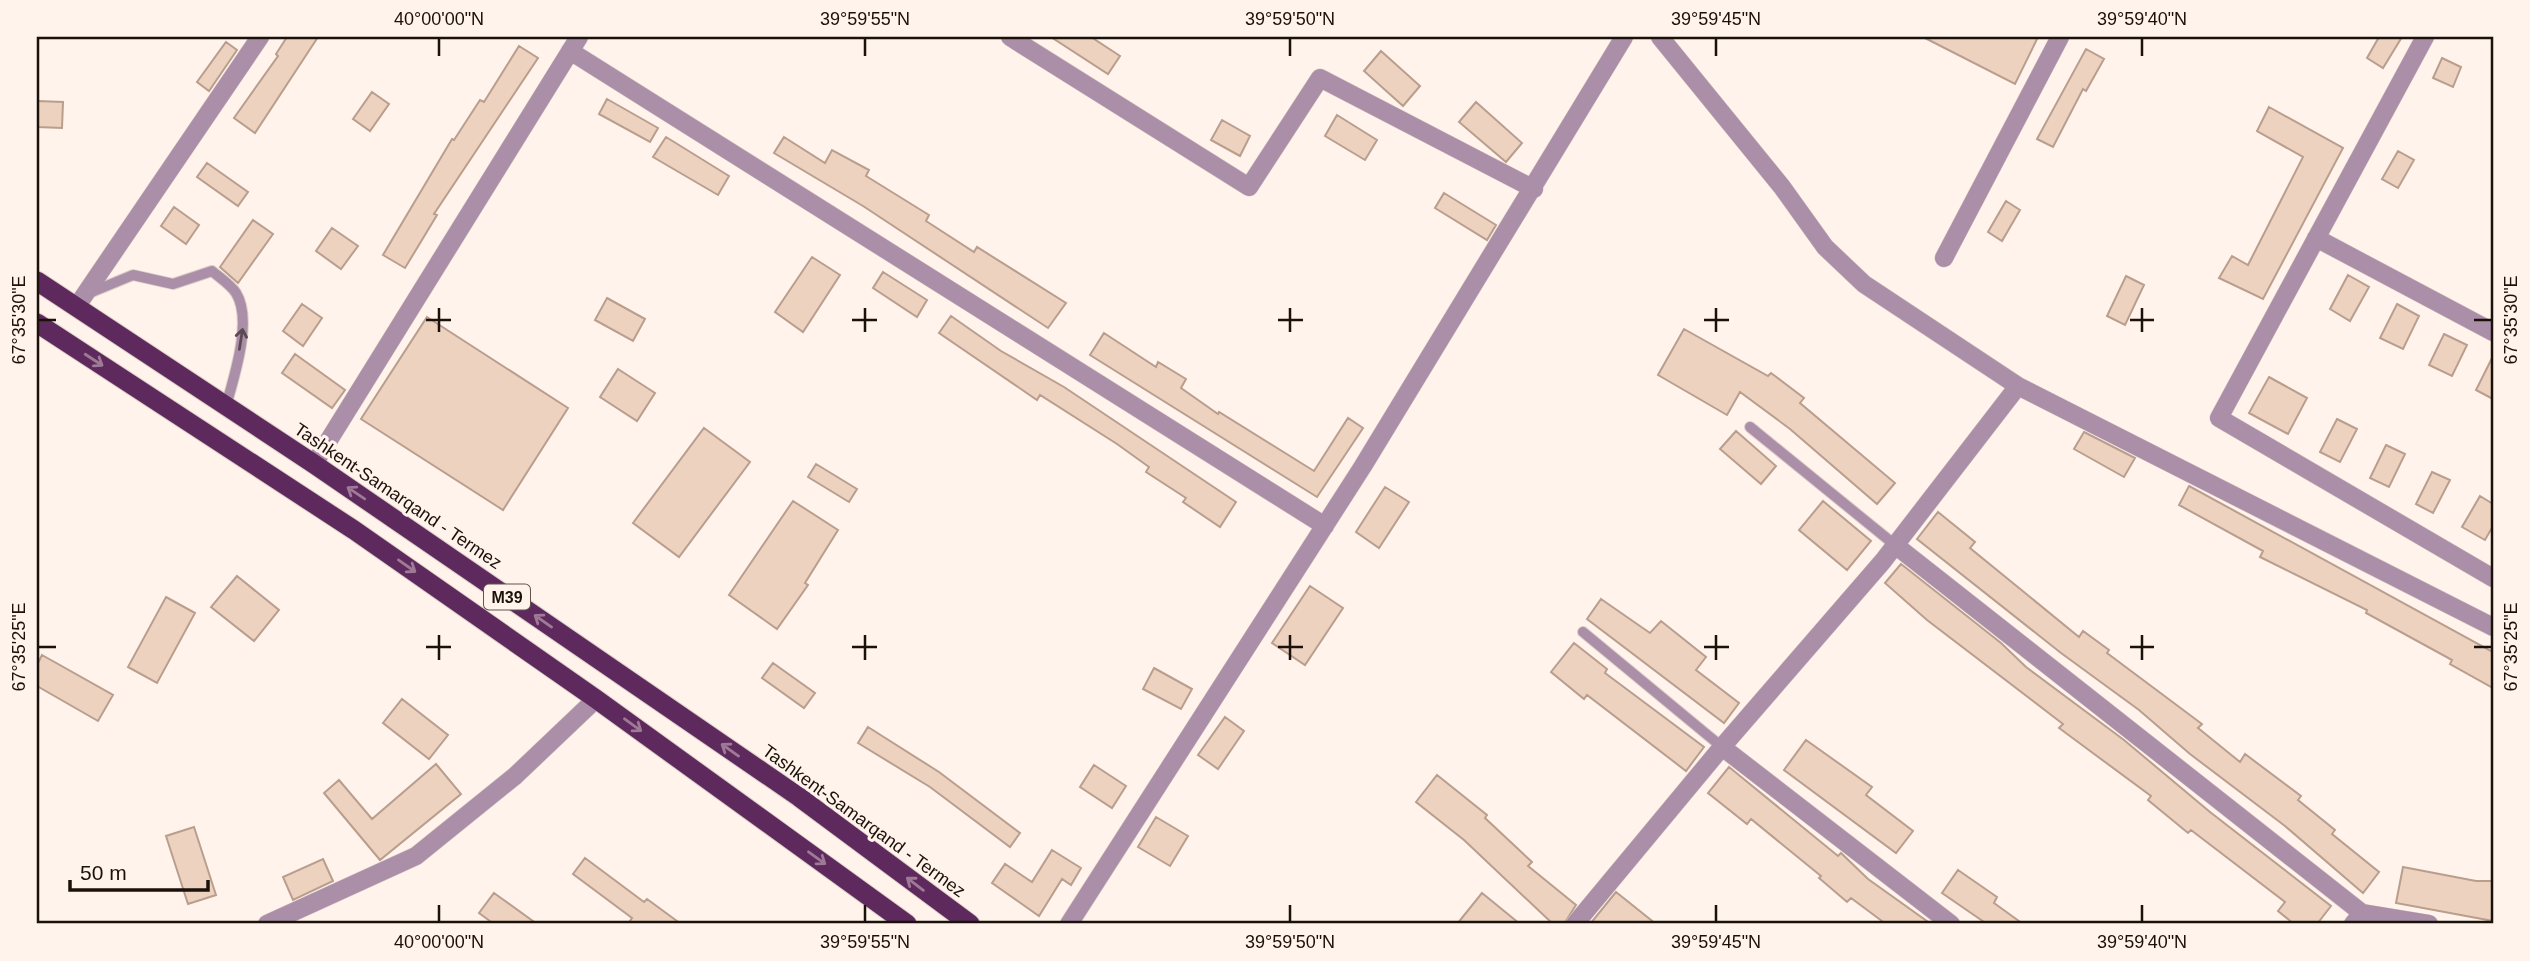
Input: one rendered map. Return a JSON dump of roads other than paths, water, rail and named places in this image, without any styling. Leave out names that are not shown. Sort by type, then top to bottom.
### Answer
[{"type":"highway","name":"Tashkent-Samarqand - Termez","points":[[37,281],[81,301],[226,406],[799,797],[970,924]]},
{"type":"highway","name":"M39","points":[[37,323],[354,530],[596,699],[907,924]]},
{"type":"street","points":[[81,301],[260,37]]},
{"type":"street","points":[[1010,37],[1249,187],[1320,78],[1534,189]]},
{"type":"street","points":[[1069,924],[1325,526],[1534,189],[1624,37]]},
{"type":"street","points":[[1660,37],[1782,187],[1825,247],[1864,284],[2018,386],[2493,627]]},
{"type":"street","points":[[1944,258],[2060,37]]},
{"type":"street","points":[[2425,37],[2219,418],[2493,578]]},
{"type":"street","points":[[314,464],[575,44],[1325,526]]},
{"type":"street","points":[[2316,238],[2493,332]]},
{"type":"street","points":[[1575,924],[1895,545],[2018,386]]},
{"type":"street","points":[[1895,545],[2358,919],[2428,924]]},
{"type":"street","points":[[267,924],[416,856],[515,776],[596,699]]},
{"type":"street","points":[[1722,747],[1951,924]]},
{"type":"lane","points":[[81,301],[133,275],[173,284],[212,271],[236,292],[243,310],[235,372],[226,406]]},
{"type":"lane","points":[[1750,427],[1895,545]]},
{"type":"lane","points":[[1583,632],[1722,747]]}]
